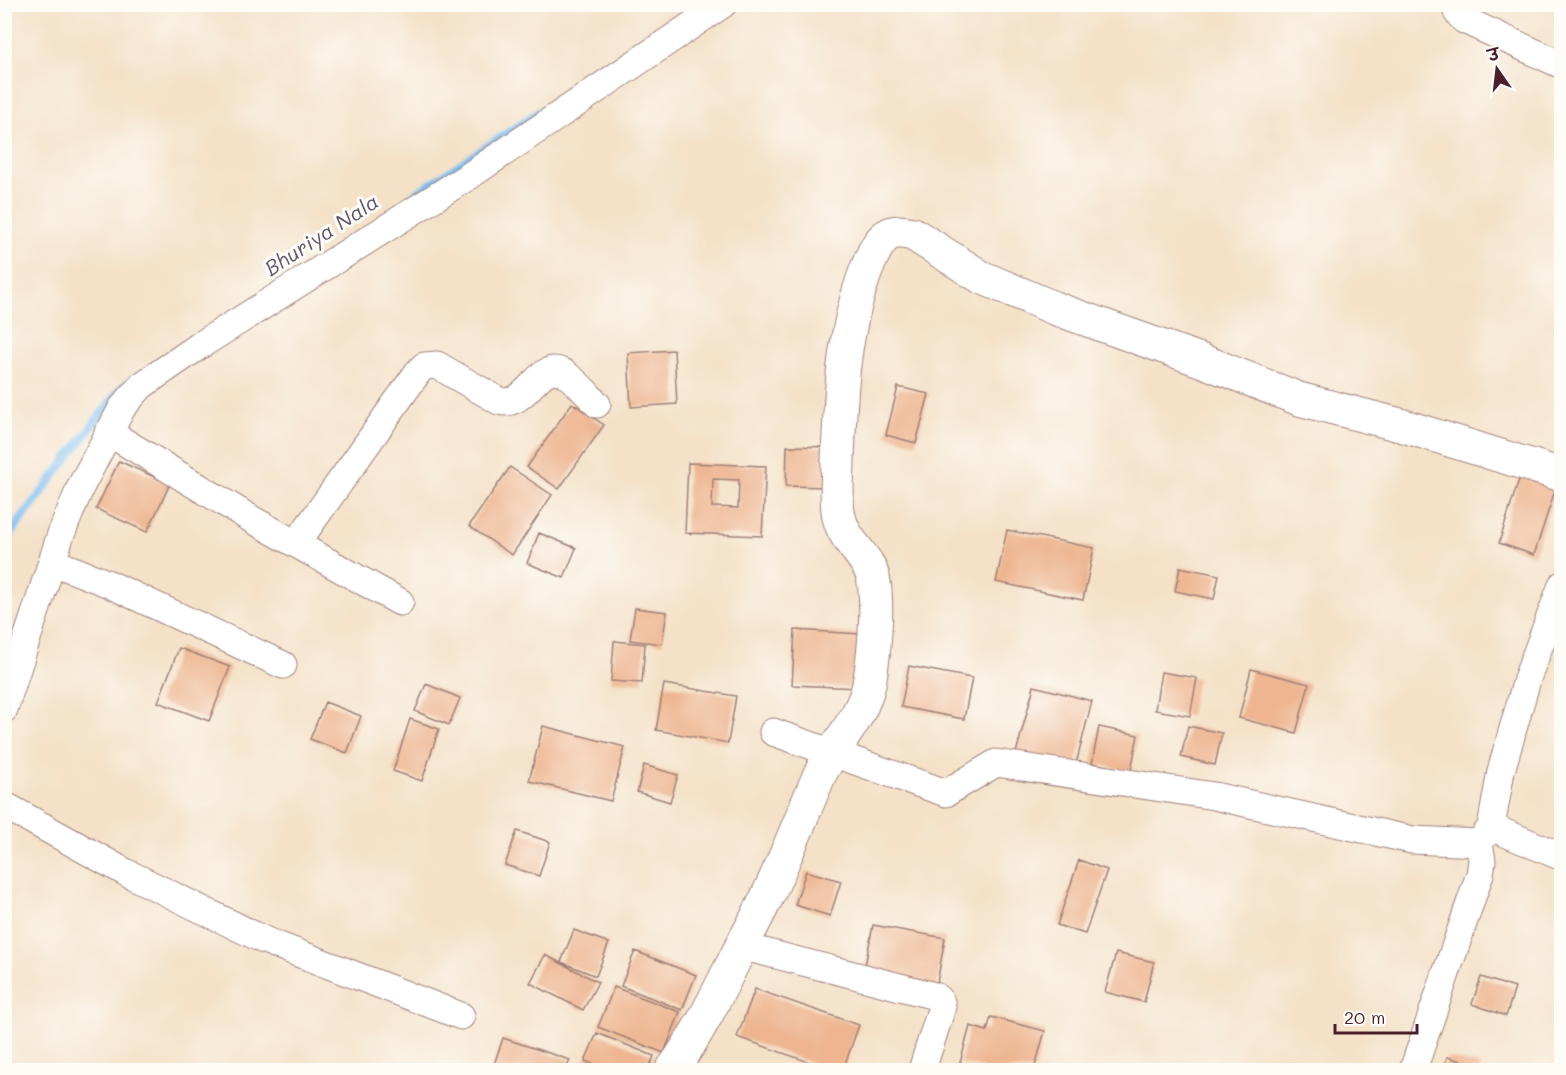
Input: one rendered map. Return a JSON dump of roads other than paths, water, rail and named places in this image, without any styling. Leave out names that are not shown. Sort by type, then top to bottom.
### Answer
[{"type":"street","points":[[4,709],[61,534],[81,486],[122,408],[141,386],[199,346],[469,176],[723,4]]},
{"type":"street","points":[[1456,4],[1457,12],[1464,20],[1562,65]]},
{"type":"street","points":[[672,1071],[706,1016],[765,902],[821,772],[861,707],[868,687],[872,663],[875,610],[873,577],[846,538],[839,517],[837,496],[840,398],[848,335],[860,287],[878,245],[885,237],[900,231],[913,234],[981,276],[1017,293],[1299,399],[1404,426],[1562,475]]},
{"type":"street","points":[[296,544],[424,366],[437,365],[506,403],[516,399],[548,371],[560,370],[597,404]]},
{"type":"street","points":[[108,432],[253,520],[400,602]]},
{"type":"street","points":[[52,562],[109,584],[283,665]]},
{"type":"street","points":[[1413,1071],[1480,874],[1485,835],[1501,771],[1525,687],[1562,585]]},
{"type":"street","points":[[773,732],[946,794],[996,763],[1214,796],[1412,840],[1485,835],[1562,857]]},
{"type":"street","points":[[4,805],[125,872],[264,940],[461,1016]]},
{"type":"street","points":[[741,946],[935,996],[941,1002],[942,1007],[922,1071]]},
{"type":"waterway","name":"Bhuriya Nala","points":[[412,196],[542,110]]},
{"type":"waterway","name":"Bhuriya Nala","points":[[4,542],[121,388],[131,381]]}]
